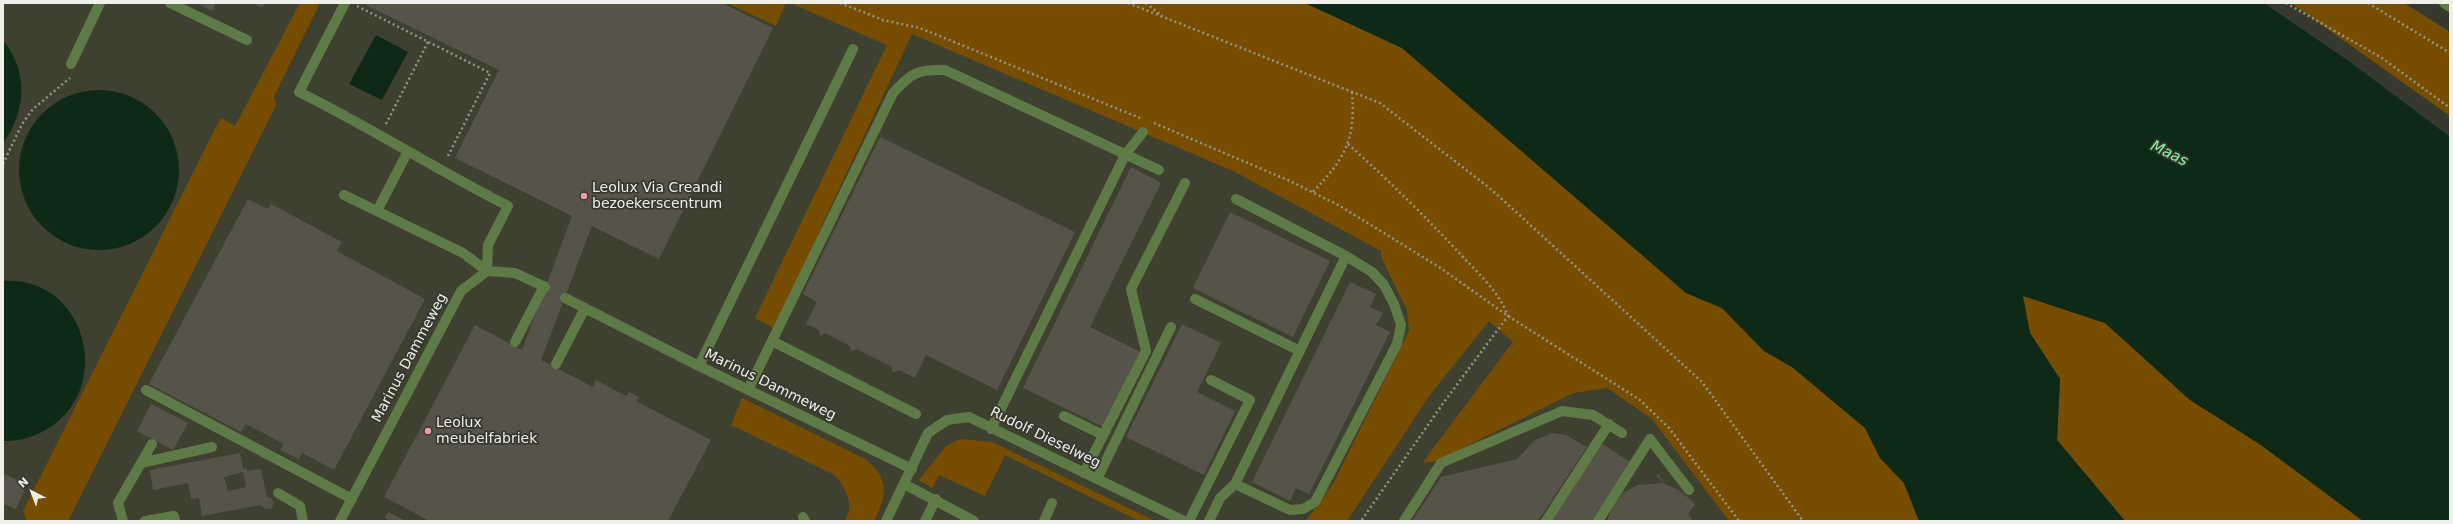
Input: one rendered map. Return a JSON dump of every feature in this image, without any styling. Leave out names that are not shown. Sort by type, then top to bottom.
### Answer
[{"type":"street","points":[[71,64],[100,3]]},
{"type":"street","points":[[170,3],[247,40]]},
{"type":"street","points":[[345,3],[299,92],[345,115],[407,153],[508,206],[488,245],[487,271]]},
{"type":"street","points":[[2444,3],[2450,7]]},
{"type":"street","points":[[699,366],[853,49]]},
{"type":"street","points":[[748,390],[893,93],[906,79],[925,69],[945,70],[1159,170]]},
{"type":"street","points":[[991,428],[1125,154],[1143,132]]},
{"type":"street","points":[[377,211],[407,153]]},
{"type":"street","points":[[1084,473],[1146,351],[1131,289],[1185,183]]},
{"type":"street","points":[[344,195],[464,253],[487,271],[515,273],[544,287],[515,342]]},
{"type":"street","points":[[1235,484],[1290,510],[1303,509],[1315,502],[1320,495],[1397,344],[1401,325],[1394,304],[1384,285],[1372,272],[1346,256],[1236,199]]},
{"type":"street","points":[[1209,521],[1220,498],[1235,484],[1346,256]]},
{"type":"street","name":"Marinus Dammeweg","points":[[340,521],[461,291],[487,271]]},
{"type":"street","name":"Marinus Dammeweg","points":[[565,298],[699,366],[912,469]]},
{"type":"street","points":[[1195,299],[1300,351]]},
{"type":"street","points":[[556,364],[585,308]]},
{"type":"street","points":[[1096,479],[1171,327]]},
{"type":"street","points":[[772,341],[916,414]]},
{"type":"street","points":[[1189,521],[1250,400],[1211,380]]},
{"type":"street","points":[[146,390],[352,499]]},
{"type":"street","points":[[1404,521],[1441,464],[1562,411],[1593,415],[1622,433]]},
{"type":"street","points":[[1064,416],[1104,435]]},
{"type":"street","name":"Rudolf Dieselweg","points":[[912,469],[928,433],[947,420],[969,417],[1184,521]]},
{"type":"street","points":[[1546,521],[1609,424]]},
{"type":"street","points":[[1598,521],[1650,440],[1689,490]]},
{"type":"street","points":[[123,521],[118,503],[152,444]]},
{"type":"street","points":[[141,463],[212,447]]},
{"type":"street","points":[[886,521],[912,469]]},
{"type":"street","points":[[904,484],[936,499],[974,521]]},
{"type":"street","points":[[278,493],[300,506],[303,521]]},
{"type":"street","points":[[925,521],[936,499]]},
{"type":"street","points":[[1044,521],[1052,503]]},
{"type":"street","points":[[145,521],[174,516],[175,521]]},
{"type":"path","points":[[351,3],[490,73],[441,171]]},
{"type":"path","points":[[840,3],[883,20],[920,28],[1145,120]]},
{"type":"path","points":[[1128,3],[1380,103],[1492,190],[1702,382],[1803,521]]},
{"type":"path","points":[[1146,3],[1166,19]]},
{"type":"path","points":[[2286,3],[2382,58],[2450,108]]},
{"type":"path","points":[[2368,3],[2450,53]]},
{"type":"path","points":[[379,137],[428,42]]},
{"type":"path","points":[[3,164],[22,124],[33,109],[70,78],[73,70],[71,64]]},
{"type":"path","points":[[1313,192],[1329,175],[1348,144],[1354,116],[1352,92]]},
{"type":"path","points":[[1153,123],[1313,192],[1340,206],[1433,263],[1508,316],[1640,400],[1669,428],[1739,521]]},
{"type":"path","points":[[1348,144],[1429,220],[1482,277],[1503,303],[1508,316]]},
{"type":"path","points":[[1361,521],[1444,402],[1508,316]]},
{"type":"shaded area","points":[[3,3],[792,3],[912,33],[1235,172],[1389,252],[1607,388],[1652,418],[1729,521],[3,521]]},
{"type":"shaded area","points":[[300,3],[320,3],[274,96],[276,105],[68,521],[27,521],[23,511],[214,131],[221,118],[235,126]]},
{"type":"shaded area","points":[[727,3],[786,3],[776,26]]},
{"type":"shaded area","points":[[790,3],[1305,3],[1402,48],[1686,293],[1722,308],[1764,351],[1792,367],[1865,428],[1880,458],[1904,483],[1919,521],[1729,521],[1652,419],[1607,388],[1573,393],[1437,461],[1425,463],[1423,462],[1513,342],[1489,321],[1429,396],[1347,521],[1306,521],[1333,484],[1409,331],[1407,310],[1381,257],[1381,251],[1235,172],[912,34],[823,223],[777,330],[755,318],[887,45]]},
{"type":"shaded area","points":[[2291,3],[2404,3],[2450,32],[2450,116]]},
{"type":"shaded area","points":[[2022,295],[2105,323],[2190,400],[2261,445],[2363,521],[2125,521],[2057,440],[2060,379],[2030,333]]},
{"type":"shaded area","points":[[742,398],[865,459],[873,466],[882,480],[884,487],[882,502],[874,521],[845,521],[849,509],[848,497],[846,491],[835,475],[731,425]]},
{"type":"shaded area","points":[[960,439],[992,442],[1155,521],[1139,521],[1005,455],[985,496],[939,475],[932,488],[919,480],[946,446]]},
{"type":"water","name":"Maas","points":[[1305,3],[2264,3],[2350,62],[2450,137],[2450,521],[2363,521],[2261,445],[2190,400],[2105,323],[2023,296],[2030,333],[2060,379],[2057,440],[2125,521],[1919,521],[1904,483],[1880,458],[1865,428],[1792,367],[1764,351],[1722,308],[1686,293],[1402,48]]},
{"type":"water","points":[[376,35],[408,52],[382,100],[349,84]]},
{"type":"water","points":[[3,40],[17,65],[21,91],[17,118],[3,143]]},
{"type":"water","points":[[99,90],[129,96],[150,108],[161,119],[173,140],[179,170],[173,200],[161,221],[150,232],[129,244],[99,250],[69,244],[48,232],[37,221],[25,200],[19,170],[25,140],[37,119],[48,108],[69,96]]},
{"type":"water","points":[[3,281],[31,284],[54,295],[71,314],[82,336],[85,361],[81,386],[70,409],[44,431],[15,441],[3,441]]},
{"type":"building","points":[[196,3],[216,3],[212,11]]},
{"type":"building","points":[[252,3],[265,3],[262,8]]},
{"type":"building","points":[[367,3],[722,3],[773,28],[659,259],[592,226],[541,360],[593,387],[596,380],[626,396],[629,392],[639,397],[636,401],[711,440],[668,521],[430,521],[384,497],[475,325],[522,350],[572,216],[455,158],[499,70],[366,5]]},
{"type":"building","points":[[880,137],[1075,232],[997,390],[926,355],[915,378],[899,370],[895,372],[892,371],[892,367],[856,349],[853,351],[850,350],[850,346],[825,333],[822,336],[819,334],[819,330],[806,324],[817,302],[803,294]]},
{"type":"building","points":[[1131,167],[1161,183],[1090,327],[1141,352],[1103,427],[1023,388]]},
{"type":"building","points":[[248,199],[268,209],[271,204],[342,242],[337,251],[425,299],[334,470],[302,453],[299,459],[280,450],[284,444],[246,424],[241,432],[149,384]]},
{"type":"building","points":[[1230,212],[1330,261],[1293,337],[1193,288]]},
{"type":"building","points":[[1350,282],[1376,294],[1370,307],[1383,313],[1376,325],[1390,332],[1309,494],[1296,488],[1290,501],[1252,482]]},
{"type":"building","points":[[1182,324],[1221,343],[1197,392],[1235,411],[1204,475],[1126,437]]},
{"type":"building","points":[[151,404],[188,423],[173,450],[137,431]]},
{"type":"building","points":[[1553,433],[1566,435],[1587,447],[1538,521],[1412,521],[1441,477],[1517,459],[1535,440]]},
{"type":"building","points":[[1601,443],[1630,462],[1592,521],[1550,521]]},
{"type":"building","points":[[240,453],[243,469],[247,468],[247,471],[261,469],[267,497],[271,498],[274,502],[272,508],[265,509],[261,505],[202,516],[199,498],[191,499],[188,483],[153,490],[150,470]],"holes":[[[243,472],[246,487],[228,491],[224,477]]]},
{"type":"building","points":[[3,473],[27,485],[16,509],[3,504]]},
{"type":"building","points":[[1658,474],[1665,484],[1679,490],[1695,505],[1688,514],[1693,521],[1607,521],[1613,505],[1623,493],[1638,485],[1663,483],[1656,475]]},
{"type":"building","points":[[388,512],[406,521],[390,521],[385,518]]},
{"type":"tunnel","points":[[545,287],[565,298]]},
{"type":"place","name":"Leolux Via Creandi bezoekerscentrum","points":[[584,196]]},
{"type":"place","name":"Leolux meubelfabriek","points":[[428,431]]}]
